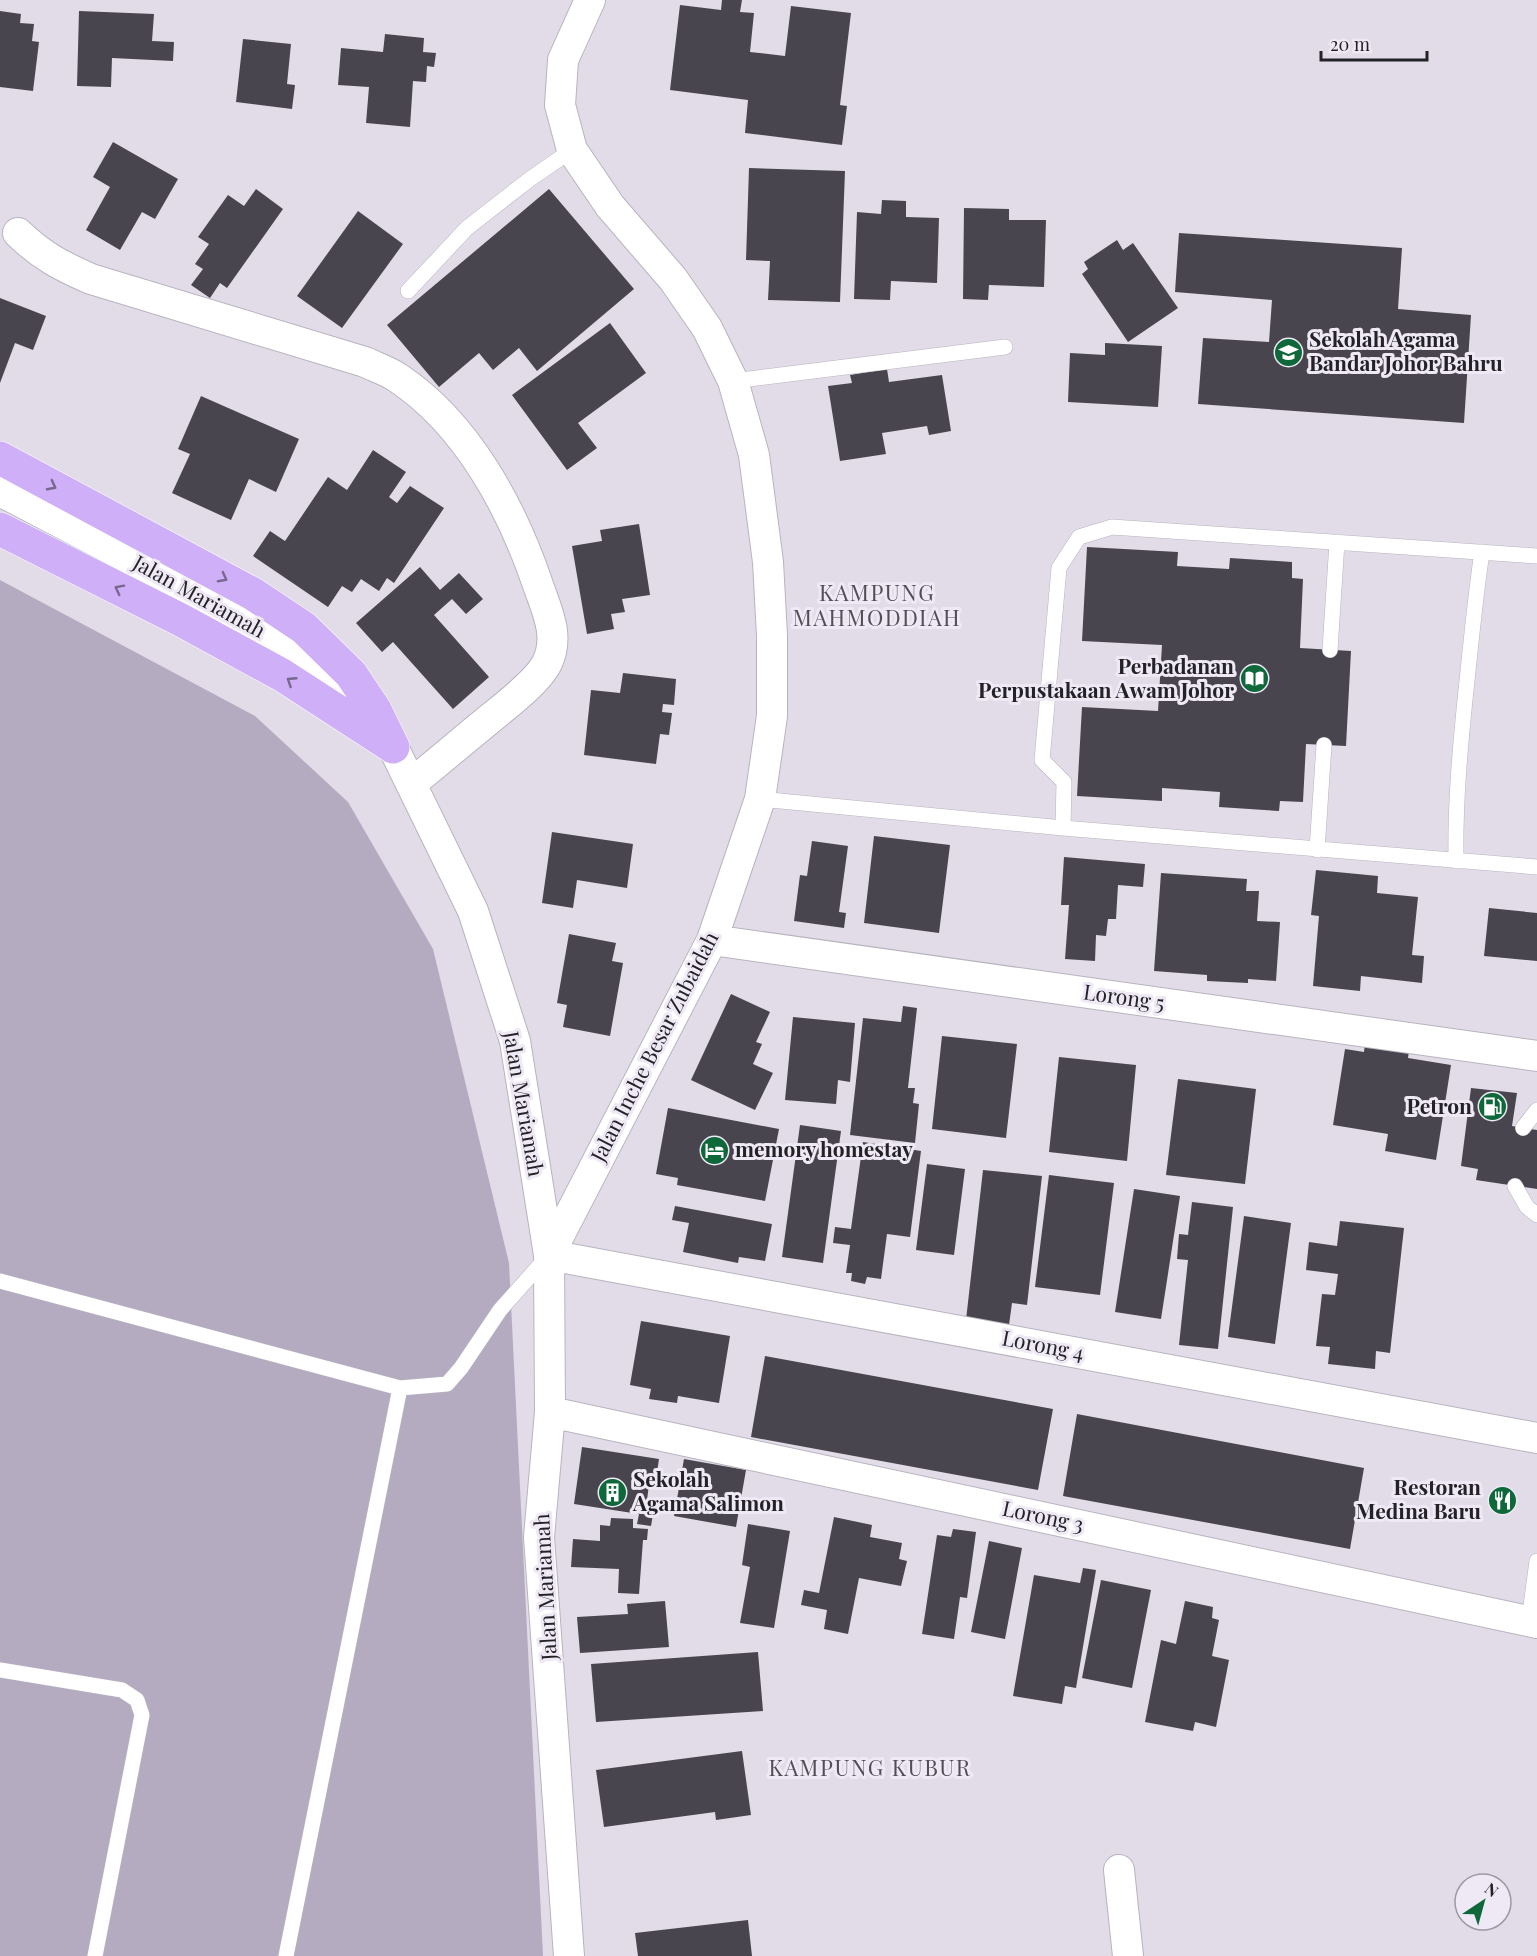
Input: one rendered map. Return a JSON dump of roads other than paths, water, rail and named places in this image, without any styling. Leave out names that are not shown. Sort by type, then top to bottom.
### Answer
[{"type":"highway","points":[[0,459],[253,594],[304,628],[351,674],[375,710],[393,747]]},
{"type":"highway","points":[[0,529],[181,620],[282,675],[393,747]]},
{"type":"street","name":"Jalan Inche Besar Zubaidah","points":[[549,1255],[712,940],[760,799],[772,716],[772,636],[768,562],[754,455],[733,381],[701,318],[673,279],[610,207],[572,150],[560,105],[563,60],[590,0]]},
{"type":"street","points":[[18,233],[33,248],[60,266],[91,279],[365,362],[397,377],[423,398],[454,429],[486,472],[509,511],[525,546],[553,628],[553,644],[546,664],[513,700],[411,784]]},
{"type":"street","name":"Jalan Mariamah","points":[[0,491],[258,626],[315,669],[393,747],[473,911],[515,1041],[549,1255],[550,1412],[539,1537],[569,1956]]},
{"type":"street","name":"Lorong 5","points":[[712,940],[1537,1056]]},
{"type":"street","name":"Lorong 4","points":[[549,1255],[1537,1438]]},
{"type":"street","name":"Lorong 3","points":[[550,1412],[1533,1622]]},
{"type":"street","points":[[1119,1870],[1128,1956]]},
{"type":"lane","points":[[408,291],[468,228],[530,179],[572,150]]},
{"type":"lane","points":[[733,381],[1005,347]]},
{"type":"lane","points":[[1063,828],[1064,782],[1042,760],[1059,568],[1078,537],[1112,527],[1537,556]]},
{"type":"lane","points":[[1330,650],[1337,542]]},
{"type":"lane","points":[[1456,861],[1458,770],[1482,552]]},
{"type":"lane","points":[[1317,849],[1324,745]]},
{"type":"lane","points":[[760,799],[1063,828],[1537,867]]},
{"type":"lane","points":[[1523,1128],[1537,1110]]},
{"type":"lane","points":[[1515,1186],[1527,1207],[1537,1215]]},
{"type":"lane","points":[[0,1281],[400,1388],[447,1384],[461,1368],[500,1310],[549,1255]]},
{"type":"lane","points":[[286,1956],[400,1388]]},
{"type":"lane","points":[[1533,1622],[1537,1561]]},
{"type":"lane","points":[[0,1670],[122,1690],[136,1700],[142,1715],[95,1956]]},
{"type":"place","name":"Sekolah Agama Bandar Johor Bahru","points":[[1288,352]]},
{"type":"place","name":"Perbadanan Perpustakaan Awam Johor","points":[[1255,679]]},
{"type":"place","name":"Petron","points":[[1493,1107]]},
{"type":"place","name":"memory homestay","points":[[714,1150]]},
{"type":"place","name":"Sekolah Agama Salimon","points":[[612,1492]]},
{"type":"place","name":"Restoran Medina Baru","points":[[1502,1500]]},
{"type":"district","name":"KAMPUNG MAHMODDIAH","points":[[877,606]]},
{"type":"district","name":"KAMPUNG KUBUR","points":[[870,1768]]}]
